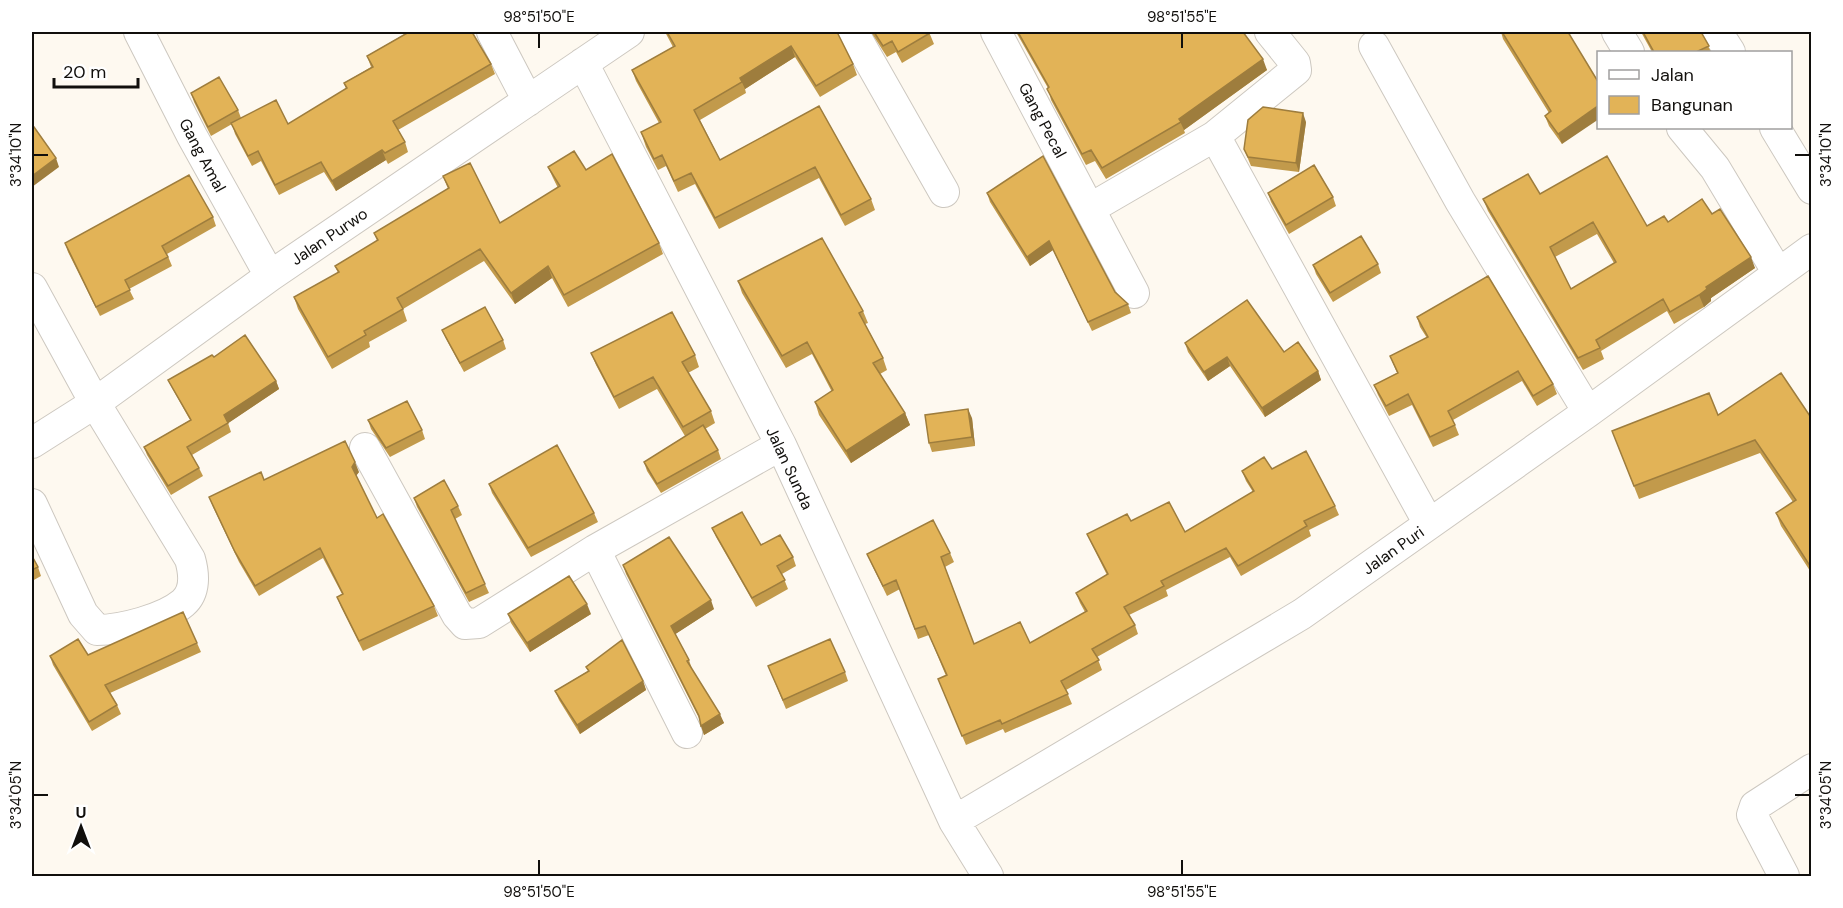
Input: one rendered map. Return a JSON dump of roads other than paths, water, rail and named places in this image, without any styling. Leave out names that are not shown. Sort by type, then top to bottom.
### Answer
[{"type":"street","name":"Gang Amal","points":[[139,32],[198,146],[270,276]]},
{"type":"street","points":[[492,32],[528,101]]},
{"type":"street","name":"Jalan Purwo","points":[[32,444],[95,403],[270,276],[628,32]]},
{"type":"street","points":[[853,32],[944,192]]},
{"type":"street","name":"Gang Pecal","points":[[996,32],[1091,207],[1134,293]]},
{"type":"street","points":[[1091,207],[1215,136],[1296,70],[1295,63],[1270,32]]},
{"type":"street","points":[[1617,32],[1628,51]]},
{"type":"street","points":[[1717,32],[1729,51]]},
{"type":"street","points":[[1374,46],[1460,201],[1588,412]]},
{"type":"street","name":"Jalan Sunda","points":[[583,63],[781,445],[954,821],[988,876]]},
{"type":"street","points":[[1683,129],[1715,168],[1778,273]]},
{"type":"street","points":[[1776,129],[1812,189]]},
{"type":"street","points":[[1215,136],[1429,524]]},
{"type":"street","name":"Jalan Puri","points":[[954,821],[1312,607],[1588,412],[1812,249]]},
{"type":"street","points":[[32,288],[95,403],[190,559],[193,580],[188,597],[182,604],[139,622],[114,630],[97,630],[83,614],[32,504]]},
{"type":"street","points":[[365,448],[457,615],[465,624],[479,623],[595,550],[781,445]]},
{"type":"street","points":[[595,550],[687,733]]},
{"type":"street","points":[[1784,876],[1752,815],[1755,806],[1812,769]]}]
